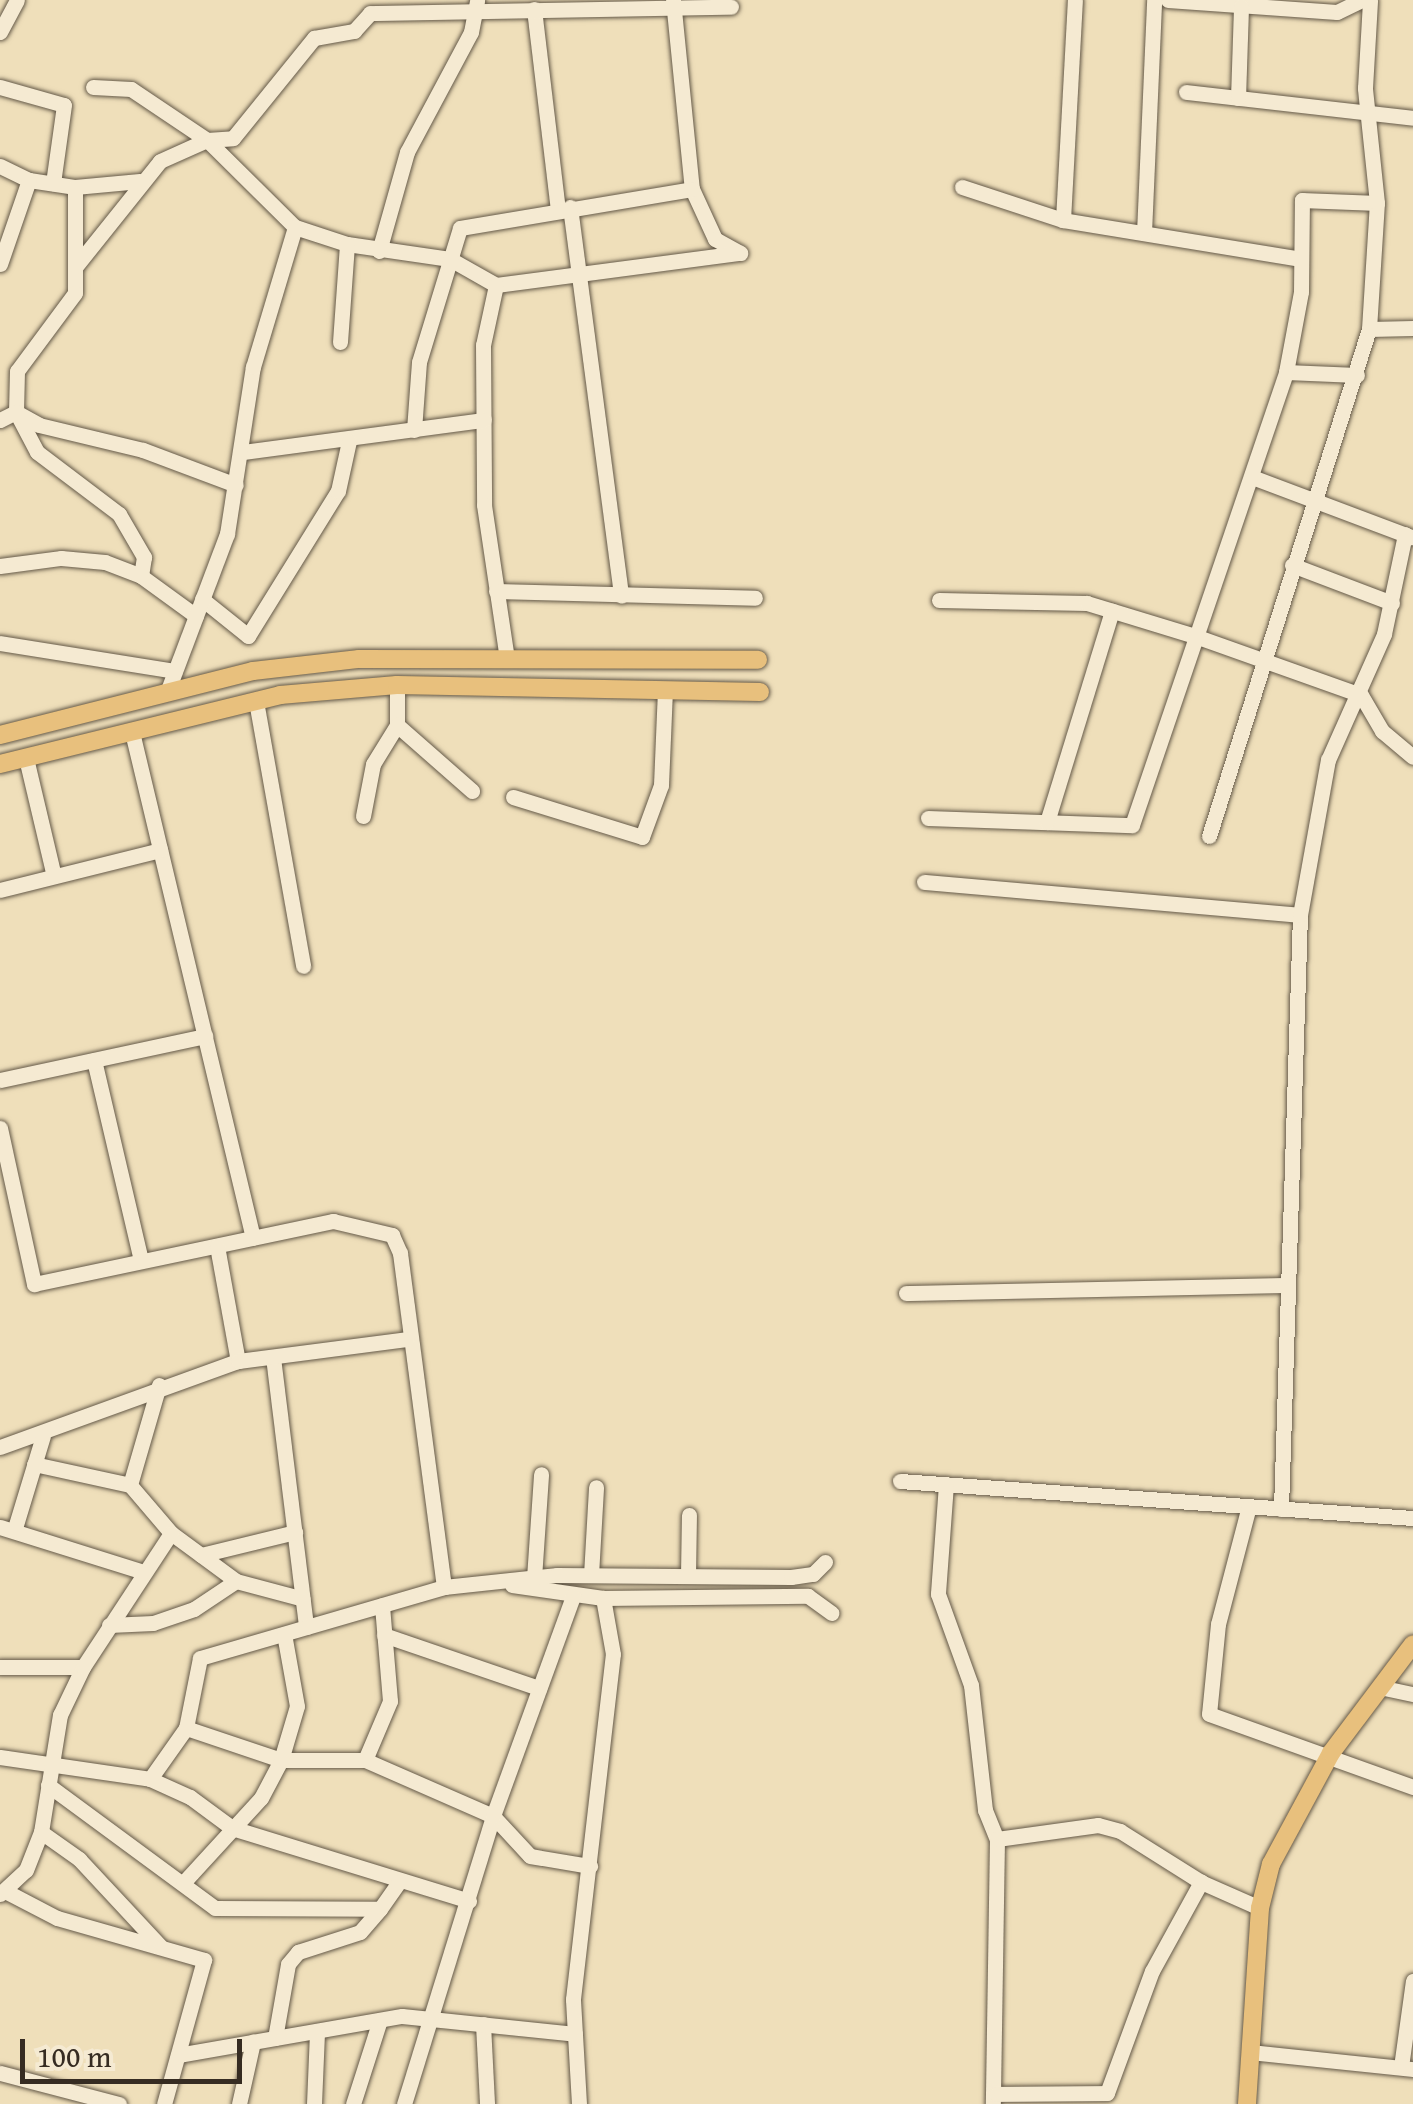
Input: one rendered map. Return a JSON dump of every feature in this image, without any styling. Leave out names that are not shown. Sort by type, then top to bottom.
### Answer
[{"type":"main road","points":[[0,735],[253,671],[360,660],[758,660]]},
{"type":"main road","points":[[0,764],[256,700],[397,685],[760,692]]},
{"type":"main road","points":[[1247,2104],[1260,1908],[1283,1836],[1330,1753],[1384,1688],[1413,1644]]},
{"type":"street","points":[[0,32],[17,0]]},
{"type":"street","points":[[1063,220],[1074,0]]},
{"type":"street","points":[[1144,233],[1154,0]]},
{"type":"street","points":[[1168,0],[1337,12],[1362,0]]},
{"type":"street","points":[[1209,836],[1369,329],[1376,202],[1368,114],[1370,0]]},
{"type":"street","points":[[93,87],[131,90],[207,140],[295,227],[379,251],[450,258],[496,285],[578,270],[740,253],[715,239],[692,189],[673,4]]},
{"type":"street","points":[[76,266],[160,161],[207,140],[233,138],[314,38],[354,31],[370,12],[477,5],[534,9],[673,4],[731,7]]},
{"type":"street","points":[[379,251],[407,152],[477,5]]},
{"type":"street","points":[[1238,98],[1241,6]]},
{"type":"street","points":[[534,9],[564,208],[578,270],[621,596]]},
{"type":"street","points":[[0,88],[64,105],[53,183]]},
{"type":"street","points":[[1186,92],[1413,118]]},
{"type":"street","points":[[0,166],[29,180],[75,187],[140,182]]},
{"type":"street","points":[[0,264],[29,180]]},
{"type":"street","points":[[962,186],[1063,220],[1300,259]]},
{"type":"street","points":[[75,187],[76,266],[70,304],[6,384],[38,452],[119,514],[144,557],[141,576]]},
{"type":"street","points":[[414,430],[420,362],[460,228],[692,189]]},
{"type":"street","points":[[928,818],[1132,825],[1186,678],[1194,636],[1286,372],[1300,259],[1302,200],[1376,202]]},
{"type":"street","points":[[168,690],[202,599],[236,485],[253,367],[295,227]]},
{"type":"street","points":[[340,342],[347,244]]},
{"type":"street","points":[[496,285],[483,345],[484,505],[507,658]]},
{"type":"street","points":[[1369,329],[1413,328]]},
{"type":"street","points":[[1286,372],[1357,375]]},
{"type":"street","points":[[16,412],[39,426],[143,450],[236,485]]},
{"type":"street","points":[[0,420],[16,412]]},
{"type":"street","points":[[243,452],[348,442],[484,420]]},
{"type":"street","points":[[202,599],[248,636],[338,490],[348,442]]},
{"type":"street","points":[[1252,476],[1409,536],[1362,696],[1328,760],[1300,915],[1281,1509]]},
{"type":"street","points":[[0,566],[61,558],[105,562],[141,576],[196,616]]},
{"type":"street","points":[[1292,565],[1392,603]]},
{"type":"street","points":[[496,591],[756,598]]},
{"type":"street","points":[[939,600],[1086,604],[1194,636],[1362,696],[1382,731],[1413,757]]},
{"type":"street","points":[[1047,822],[1112,611]]},
{"type":"street","points":[[0,643],[176,671]]},
{"type":"street","points":[[363,816],[373,764],[396,724],[397,685]]},
{"type":"street","points":[[513,797],[642,837],[661,785],[665,689]]},
{"type":"street","points":[[256,700],[303,966]]},
{"type":"street","points":[[396,724],[472,791]]},
{"type":"street","points":[[132,732],[253,1238]]},
{"type":"street","points":[[26,758],[54,876]]},
{"type":"street","points":[[0,890],[160,850]]},
{"type":"street","points":[[924,882],[1300,915]]},
{"type":"street","points":[[0,1080],[204,1036]]},
{"type":"street","points":[[94,1060],[142,1262]]},
{"type":"street","points":[[0,1128],[34,1284],[333,1222],[392,1235],[400,1253],[408,1339],[444,1587]]},
{"type":"street","points":[[218,1246],[238,1361]]},
{"type":"street","points":[[906,1293],[1288,1286]]},
{"type":"street","points":[[0,1447],[43,1436],[159,1385],[238,1361],[408,1339]]},
{"type":"street","points":[[273,1356],[306,1627]]},
{"type":"street","points":[[130,1486],[159,1385]]},
{"type":"street","points":[[43,1436],[7,1528],[144,1572]]},
{"type":"street","points":[[34,1464],[130,1486],[171,1532],[236,1581],[303,1599]]},
{"type":"street","points":[[534,1578],[541,1474]]},
{"type":"street","points":[[900,1480],[1413,1518]]},
{"type":"street","points":[[946,1484],[938,1594],[970,1685],[985,1810],[997,1839],[995,2099],[1107,2093],[1152,1971],[1200,1882]]},
{"type":"street","points":[[592,1575],[596,1486]]},
{"type":"street","points":[[1249,1506],[1218,1624],[1209,1714],[1330,1753],[1413,1787]]},
{"type":"street","points":[[688,1576],[689,1515]]},
{"type":"street","points":[[164,2104],[204,1960],[57,1918],[3,1893],[26,1870],[42,1832],[60,1715],[82,1667],[171,1532]]},
{"type":"street","points":[[201,1555],[295,1532]]},
{"type":"street","points":[[150,1780],[186,1728],[200,1658],[444,1587],[592,1575],[791,1578],[813,1574],[825,1562]]},
{"type":"street","points":[[109,1625],[153,1622],[194,1610],[236,1581]]},
{"type":"street","points":[[499,1582],[603,1598],[808,1596],[830,1613]]},
{"type":"street","points":[[404,2104],[493,1816],[574,1596]]},
{"type":"street","points":[[579,2104],[575,2034],[613,1654],[603,1598]]},
{"type":"street","points":[[365,1760],[390,1702],[382,1605]]},
{"type":"street","points":[[183,1883],[260,1798],[281,1760],[297,1706],[284,1634]]},
{"type":"street","points":[[384,1635],[540,1688]]},
{"type":"street","points":[[0,1667],[82,1667]]},
{"type":"street","points":[[1384,1688],[1413,1694]]},
{"type":"street","points":[[186,1728],[281,1760],[365,1760],[493,1816],[530,1856],[590,1866]]},
{"type":"street","points":[[0,1757],[51,1768],[77,1765],[150,1780],[232,1828],[469,1901]]},
{"type":"street","points":[[48,1785],[215,1908],[380,1909]]},
{"type":"street","points":[[997,1839],[1098,1825],[1120,1831],[1200,1882],[1260,1908]]},
{"type":"street","points":[[42,1832],[80,1858],[162,1948]]},
{"type":"street","points":[[275,2038],[281,1980],[298,1952],[360,1932],[399,1882]]},
{"type":"street","points":[[1250,2052],[1407,2068],[1413,1982]]},
{"type":"street","points":[[178,2055],[380,2020],[428,2018],[575,2034]]},
{"type":"street","points":[[353,2104],[380,2020]]},
{"type":"street","points":[[483,2024],[487,2104]]},
{"type":"street","points":[[314,2104],[316,2031]]},
{"type":"street","points":[[239,2104],[253,2042]]},
{"type":"street","points":[[0,2073],[119,2104]]}]
